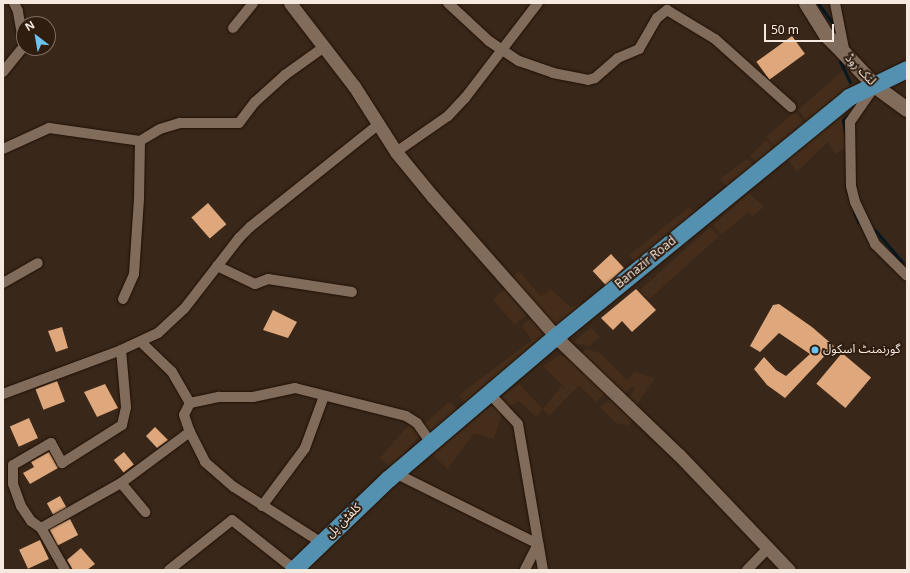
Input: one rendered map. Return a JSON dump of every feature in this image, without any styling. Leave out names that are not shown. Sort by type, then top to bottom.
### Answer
[{"type":"highway","name":"Banazir Road","points":[[395,473],[556,336],[849,97],[875,86],[907,69]]},
{"type":"highway","name":"کلفٹن پل","points":[[294,570],[395,473]]},
{"type":"main road","name":"لنک روڈ","points":[[806,3],[826,35],[845,55],[875,86],[907,109]]},
{"type":"street","points":[[3,72],[24,46],[18,11],[14,3]]},
{"type":"street","points":[[233,28],[253,3]]},
{"type":"street","points":[[290,3],[354,86],[396,152],[433,197],[556,336],[679,456],[789,570]]},
{"type":"street","points":[[448,3],[502,51],[533,67],[588,80],[595,78],[618,58],[638,49],[657,18],[667,10],[715,39],[791,107]]},
{"type":"street","points":[[396,152],[448,116],[502,51],[538,3]]},
{"type":"street","points":[[835,3],[845,55]]},
{"type":"street","points":[[3,149],[49,128],[140,141],[160,129],[180,123],[239,123],[255,102],[324,47]]},
{"type":"street","points":[[875,86],[850,122],[851,186],[854,202],[875,244],[907,276]]},
{"type":"street","points":[[3,394],[141,342],[170,324],[250,227],[378,125]]},
{"type":"street","points":[[123,299],[134,274],[140,141]]},
{"type":"street","points":[[3,283],[38,263]]},
{"type":"street","points":[[217,266],[255,284],[268,279],[352,292]]},
{"type":"street","points":[[141,342],[172,372],[190,403]]},
{"type":"street","points":[[64,570],[41,528],[31,521],[21,506],[13,484],[13,465],[51,443],[62,463],[122,425],[126,407],[121,350]]},
{"type":"street","points":[[190,403],[219,397],[253,397],[295,388],[406,416],[417,423],[431,443]]},
{"type":"street","points":[[489,393],[518,424],[543,570]]},
{"type":"street","points":[[262,506],[305,448],[324,396]]},
{"type":"street","points":[[190,403],[184,415],[190,432],[205,462],[234,487],[322,543]]},
{"type":"street","points":[[41,528],[121,483],[190,432]]},
{"type":"street","points":[[395,473],[538,544]]},
{"type":"street","points":[[121,483],[144,512]]},
{"type":"street","points":[[169,570],[232,520],[294,570]]},
{"type":"street","points":[[524,570],[538,544]]},
{"type":"street","points":[[747,570],[768,548]]},
{"type":"shaded area","points":[[843,70],[850,79],[848,88],[808,123],[798,110]]},
{"type":"shaded area","points":[[795,112],[805,124],[776,149],[766,136]]},
{"type":"shaded area","points":[[841,115],[846,148],[835,154],[828,142],[797,172],[788,160]]},
{"type":"shaded area","points":[[766,140],[776,150],[760,166],[750,156]]},
{"type":"shaded area","points":[[747,159],[756,167],[729,189],[720,179]]},
{"type":"shaded area","points":[[749,193],[764,207],[752,217],[749,212],[721,235],[713,225]]},
{"type":"shaded area","points":[[689,207],[698,215],[638,266],[629,255]]},
{"type":"shaded area","points":[[710,227],[719,237],[649,300],[640,290]]},
{"type":"shaded area","points":[[519,271],[541,296],[551,289],[571,308],[582,302],[584,304],[563,328],[550,321],[510,279]]},
{"type":"shaded area","points":[[505,289],[527,315],[515,325],[493,299]]},
{"type":"shaded area","points":[[531,318],[549,341],[466,404],[459,395],[532,340],[522,326]]},
{"type":"shaded area","points":[[591,327],[600,337],[590,346],[573,343]]},
{"type":"shaded area","points":[[587,349],[600,353],[627,380],[634,372],[655,378],[636,406],[627,400],[635,389],[633,386],[622,396],[580,354]]},
{"type":"shaded area","points":[[560,355],[572,360],[605,393],[596,402],[579,385],[549,416],[543,409],[561,386],[566,389],[543,366]]},
{"type":"shaded area","points":[[519,384],[543,409],[536,417],[519,401],[507,407],[500,398]]},
{"type":"shaded area","points":[[609,399],[632,419],[629,426],[616,423],[600,407]]},
{"type":"shaded area","points":[[450,401],[459,411],[430,437],[421,427]]},
{"type":"shaded area","points":[[491,406],[503,410],[494,439],[474,433],[448,469],[432,455]]},
{"type":"shaded area","points":[[411,423],[422,433],[391,468],[380,458]]},
{"type":"building","points":[[792,36],[805,54],[769,80],[756,62]]},
{"type":"building","points":[[208,203],[226,224],[210,239],[191,217]]},
{"type":"building","points":[[611,254],[624,268],[606,285],[593,271]]},
{"type":"building","points":[[636,289],[656,310],[632,332],[622,321],[613,330],[601,318]]},
{"type":"building","name":"گورنمنٹ اسکول","points":[[779,304],[812,327],[834,346],[785,398],[767,385],[754,369],[764,357],[776,370],[786,376],[810,354],[779,333],[760,352],[750,346],[773,305]]},
{"type":"building","points":[[273,310],[297,322],[288,338],[263,330]]},
{"type":"building","points":[[62,327],[68,348],[56,352],[48,331]]},
{"type":"building","points":[[842,353],[871,377],[845,408],[816,384]]},
{"type":"building","points":[[57,381],[65,402],[43,410],[36,389]]},
{"type":"building","points":[[105,384],[118,408],[97,417],[84,392]]},
{"type":"building","points":[[29,418],[38,438],[19,447],[10,427]]},
{"type":"building","points":[[155,427],[168,440],[157,448],[146,436]]},
{"type":"building","points":[[49,452],[58,468],[30,484],[23,473],[34,467],[31,462]]},
{"type":"building","points":[[124,452],[134,465],[124,473],[114,460]]},
{"type":"building","points":[[60,496],[66,507],[53,515],[47,503]]},
{"type":"building","points":[[70,519],[78,535],[58,545],[50,529]]},
{"type":"building","points":[[40,540],[49,559],[28,569],[19,550]]},
{"type":"building","points":[[81,548],[95,564],[87,570],[73,570],[67,560]]},
{"type":"waterway","points":[[818,3],[836,28]]},
{"type":"waterway","points":[[840,61],[850,82]]},
{"type":"waterway","points":[[846,136],[843,120],[847,116]]},
{"type":"waterway","points":[[846,185],[849,197]]},
{"type":"waterway","points":[[854,212],[858,222]]},
{"type":"waterway","points":[[875,230],[903,263]]},
{"type":"place","name":"گورنمنٹ اسکول","points":[[815,350]]}]
